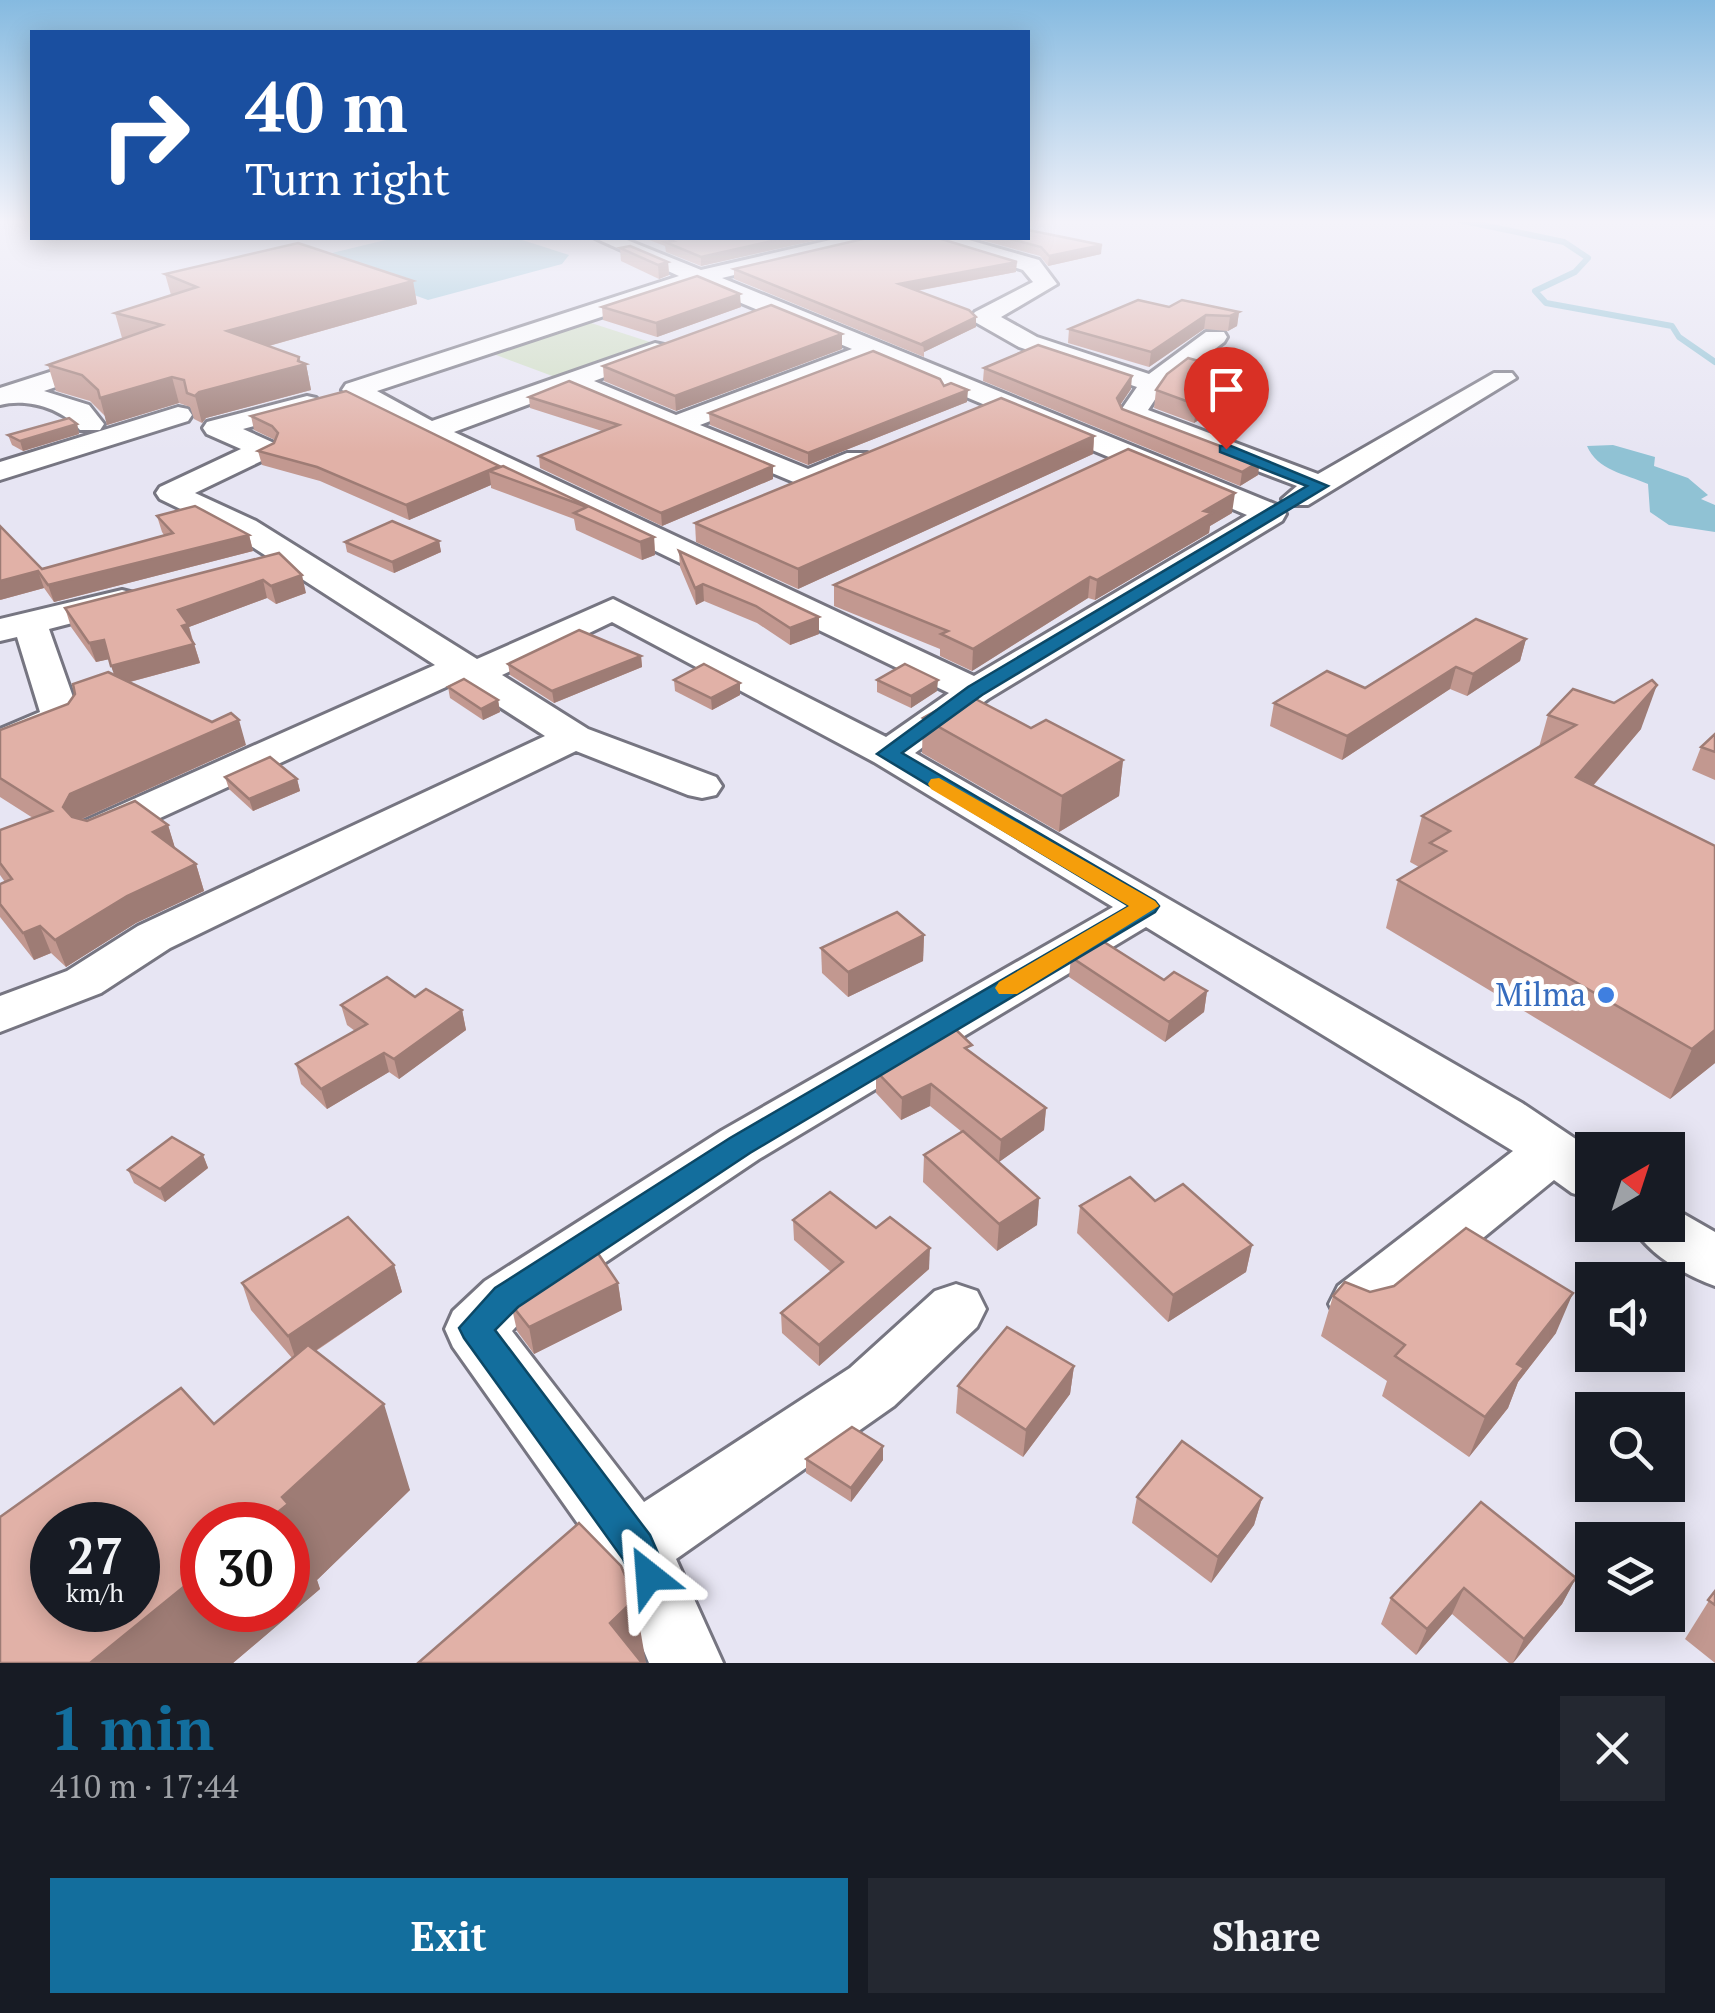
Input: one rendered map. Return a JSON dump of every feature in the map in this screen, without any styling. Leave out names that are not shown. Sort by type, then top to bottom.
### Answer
[{"type":"street","points":[[217,428],[355,390],[636,298]]},
{"type":"street","points":[[748,298],[1271,514]]},
{"type":"street","points":[[1020,298],[984,317],[1028,342],[1153,384]]},
{"type":"street","points":[[736,320],[773,307]]},
{"type":"street","points":[[1215,337],[1153,384],[1132,412],[1320,486]]},
{"type":"street","points":[[430,431],[681,340]]},
{"type":"street","points":[[676,425],[877,348]]},
{"type":"street","points":[[9,394],[136,352]]},
{"type":"street","points":[[888,754],[975,691],[1503,378]]},
{"type":"street","points":[[570,380],[808,479]]},
{"type":"street","points":[[355,390],[430,431],[975,691]]},
{"type":"street","points":[[9,394],[79,411],[90,424]]},
{"type":"street","points":[[967,415],[1002,401]]},
{"type":"street","points":[[146,404],[264,449],[171,493],[246,528],[574,737],[702,786]]},
{"type":"street","points":[[0,471],[178,415]]},
{"type":"street","points":[[772,494],[879,450]]},
{"type":"street","points":[[1092,470],[1127,453]]},
{"type":"street","points":[[662,542],[699,526]]},
{"type":"street","points":[[252,566],[289,556]]},
{"type":"street","points":[[0,744],[61,717],[15,627],[161,590]]},
{"type":"street","points":[[798,606],[833,590]]},
{"type":"street","points":[[97,831],[614,608],[888,754],[1503,1117],[1572,1164],[1359,1304]]},
{"type":"street","points":[[0,1015],[84,982],[154,937],[574,737]]},
{"type":"street","points":[[686,1663],[636,1547],[476,1328],[506,1298],[740,1146],[1146,906]]},
{"type":"street","points":[[1685,1241],[1715,1262]]},
{"type":"street","points":[[636,1547],[872,1387],[956,1308]]},
{"type":"green space","points":[[588,322],[653,343],[555,377],[491,353]]},
{"type":"water","points":[[1613,445],[1655,457],[1654,466],[1688,478],[1708,495],[1701,499],[1715,505],[1715,532],[1669,525],[1650,512],[1648,484],[1605,466],[1587,446]]},
{"type":"building","points":[[164,298],[351,298],[227,331],[299,357],[298,361],[306,364],[195,396],[187,393],[184,380],[172,377],[100,398],[98,390],[82,375],[48,365],[162,325],[115,313]]},
{"type":"building","points":[[631,298],[730,298],[656,323],[602,307]]},
{"type":"building","points":[[805,298],[936,298],[969,310],[976,317],[923,343],[925,346]]},
{"type":"building","points":[[1138,300],[1169,307],[1182,300],[1239,312],[1230,316],[1206,315],[1151,352],[1069,329]]},
{"type":"building","points":[[771,305],[842,334],[675,396],[603,366]]},
{"type":"building","points":[[1038,345],[1132,376],[1117,398],[1122,409],[1260,461],[1242,472],[984,368]]},
{"type":"building","points":[[873,351],[940,379],[944,386],[951,383],[968,390],[808,453],[709,413]]},
{"type":"building","points":[[1188,358],[1245,374],[1197,405],[1156,390],[1167,374]]},
{"type":"building","points":[[569,381],[773,466],[661,513],[539,456],[619,425],[529,397]]},
{"type":"building","points":[[346,391],[499,466],[406,505],[317,467],[258,451],[274,443],[278,433],[251,416]]},
{"type":"building","points":[[1001,398],[1094,436],[798,569],[695,523]]},
{"type":"building","points":[[69,418],[77,424],[20,441],[8,435]]},
{"type":"building","points":[[1128,449],[1235,493],[1204,511],[1212,513],[1097,580],[1090,577],[973,649],[941,634],[948,631],[834,585]]},
{"type":"building","points":[[503,466],[654,537],[640,542],[574,513],[587,507],[489,471]]},
{"type":"building","points":[[195,506],[249,535],[48,585],[38,571],[0,581],[0,526],[42,569],[173,533],[157,516]]},
{"type":"building","points":[[392,521],[439,541],[392,562],[345,542]]},
{"type":"building","points":[[679,551],[819,617],[790,628],[756,606],[703,584],[695,588]]},
{"type":"building","points":[[279,553],[302,575],[271,586],[263,580],[178,610],[188,624],[182,626],[194,644],[111,666],[104,640],[89,643],[65,608]]},
{"type":"building","points":[[1476,619],[1526,639],[1473,674],[1456,667],[1347,736],[1274,703],[1327,671],[1365,688]]},
{"type":"building","points":[[579,630],[641,656],[552,691],[508,664]]},
{"type":"building","points":[[704,664],[740,683],[711,698],[674,680]]},
{"type":"building","points":[[905,664],[938,680],[911,696],[877,680]]},
{"type":"building","points":[[108,672],[212,722],[231,713],[239,720],[70,794],[63,807],[72,817],[87,821],[135,801],[168,825],[153,832],[196,864],[127,896],[55,940],[40,926],[23,933],[0,904],[0,884],[12,879],[0,863],[0,830],[52,811],[0,778],[0,730],[68,704],[75,694],[73,684]]},
{"type":"building","points":[[464,679],[498,700],[481,709],[448,687]]},
{"type":"building","name":"Milma","points":[[1652,680],[1657,685],[1576,777],[1715,846],[1715,1030],[1692,1049],[1398,880],[1446,851],[1430,843],[1450,831],[1422,816],[1576,725],[1548,715],[1573,689],[1614,703]]},
{"type":"building","points":[[966,694],[1031,728],[1046,720],[1123,760],[1062,796],[923,718]]},
{"type":"building","points":[[1715,734],[1715,752],[1701,747]]},
{"type":"building","points":[[270,757],[297,779],[249,799],[225,777]]},
{"type":"building","points":[[897,912],[924,935],[848,972],[821,948]]},
{"type":"building","points":[[1101,940],[1164,980],[1174,972],[1207,991],[1169,1022],[1071,957]]},
{"type":"building","points":[[387,977],[415,997],[426,989],[462,1010],[394,1059],[384,1053],[321,1089],[296,1064],[367,1024],[341,1005]]},
{"type":"building","points":[[952,1026],[972,1045],[965,1048],[1046,1108],[1001,1140],[931,1084],[902,1098],[876,1071]]},
{"type":"building","points":[[963,1131],[1039,1198],[999,1224],[924,1155]]},
{"type":"building","points":[[172,1137],[203,1155],[160,1189],[128,1170]]},
{"type":"building","points":[[1130,1177],[1155,1201],[1183,1184],[1252,1245],[1173,1295],[1080,1206]]},
{"type":"building","points":[[830,1192],[876,1228],[890,1217],[930,1248],[819,1345],[781,1313],[843,1262],[793,1220]]},
{"type":"building","points":[[348,1217],[394,1265],[288,1336],[242,1283]]},
{"type":"building","points":[[1466,1228],[1573,1293],[1517,1364],[1524,1368],[1485,1417],[1395,1356],[1405,1345],[1333,1296],[1345,1282],[1370,1292],[1394,1286]]},
{"type":"building","points":[[593,1246],[618,1283],[529,1327],[511,1304],[524,1291]]},
{"type":"building","points":[[1007,1327],[1074,1366],[1026,1430],[958,1386]]},
{"type":"building","points":[[308,1345],[384,1404],[282,1497],[286,1502],[180,1502],[180,1590],[160,1606],[160,1502],[30,1502],[30,1632],[128,1632],[90,1663],[0,1663],[0,1517],[181,1388],[214,1424]]},
{"type":"building","points":[[852,1427],[883,1446],[851,1488],[806,1459]]},
{"type":"building","points":[[1182,1441],[1262,1498],[1218,1557],[1137,1497]]},
{"type":"building","points":[[1481,1502],[1575,1577],[1524,1639],[1464,1588],[1427,1629],[1391,1598]]},
{"type":"building","points":[[579,1523],[621,1566],[635,1599],[610,1623],[642,1663],[418,1663]]},
{"type":"waterway","points":[[1541,298],[1546,303],[1672,326],[1679,337],[1715,362]]},
{"type":"slow traffic","points":[[939,784],[1146,906],[1008,988]]},
{"type":"place","name":"Milma","points":[[1606,995]]},
{"type":"route","points":[[649,1576],[636,1547],[476,1328],[506,1298],[740,1146],[1146,906],[888,754],[975,691],[1320,486],[1226,449]]}]
